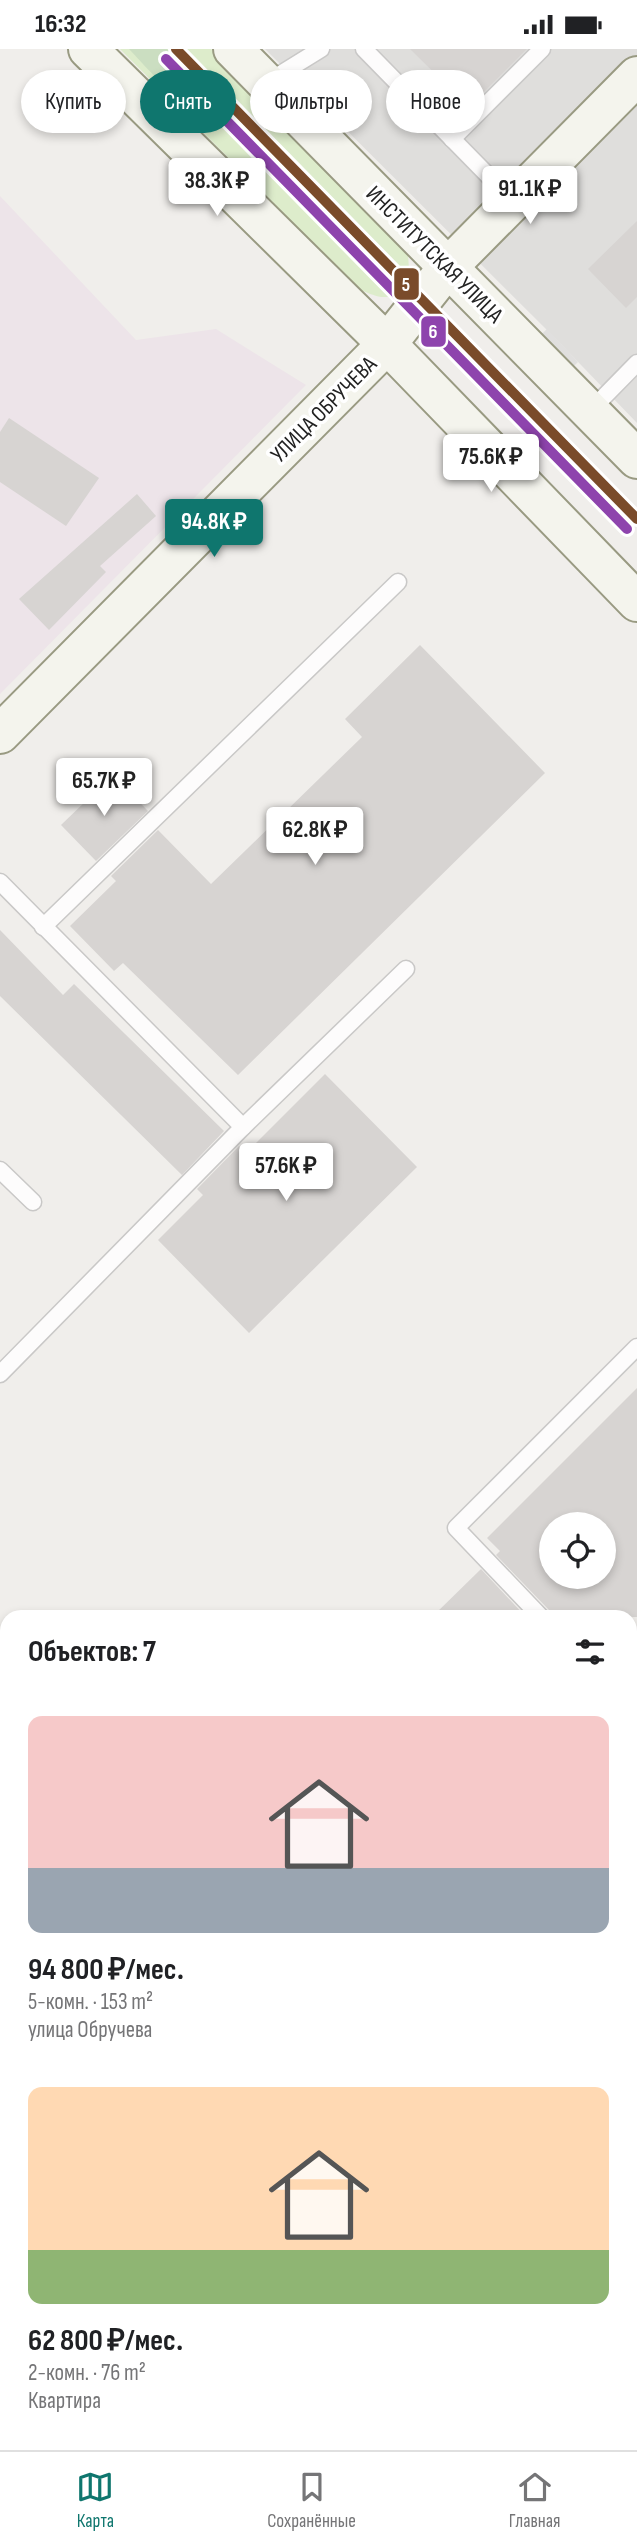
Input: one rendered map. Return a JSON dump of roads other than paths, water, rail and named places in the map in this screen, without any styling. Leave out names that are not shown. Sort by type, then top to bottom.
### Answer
[{"type":"main road","points":[[88,49],[387,344],[637,601]]},
{"type":"main road","name":"ИНСТИТУТСКАЯ УЛИЦА","points":[[233,49],[253,70]]},
{"type":"main road","name":"УЛИЦА ОБРУЧЕВА","points":[[0,734],[387,344],[448,267],[637,76]]},
{"type":"main road","name":"ИНСТИТУТСКАЯ УЛИЦА","points":[[315,133],[637,459]]},
{"type":"lane","points":[[287,70],[321,49]]},
{"type":"lane","points":[[364,49],[513,201]]},
{"type":"lane","points":[[452,139],[541,49]]},
{"type":"lane","points":[[590,411],[637,363]]},
{"type":"lane","points":[[43,927],[398,582]]},
{"type":"lane","points":[[0,882],[243,1127]]},
{"type":"lane","points":[[0,1374],[243,1127],[406,969]]},
{"type":"lane","points":[[0,1170],[33,1202]]},
{"type":"lane","points":[[534,1610],[456,1528],[637,1347]]}]
